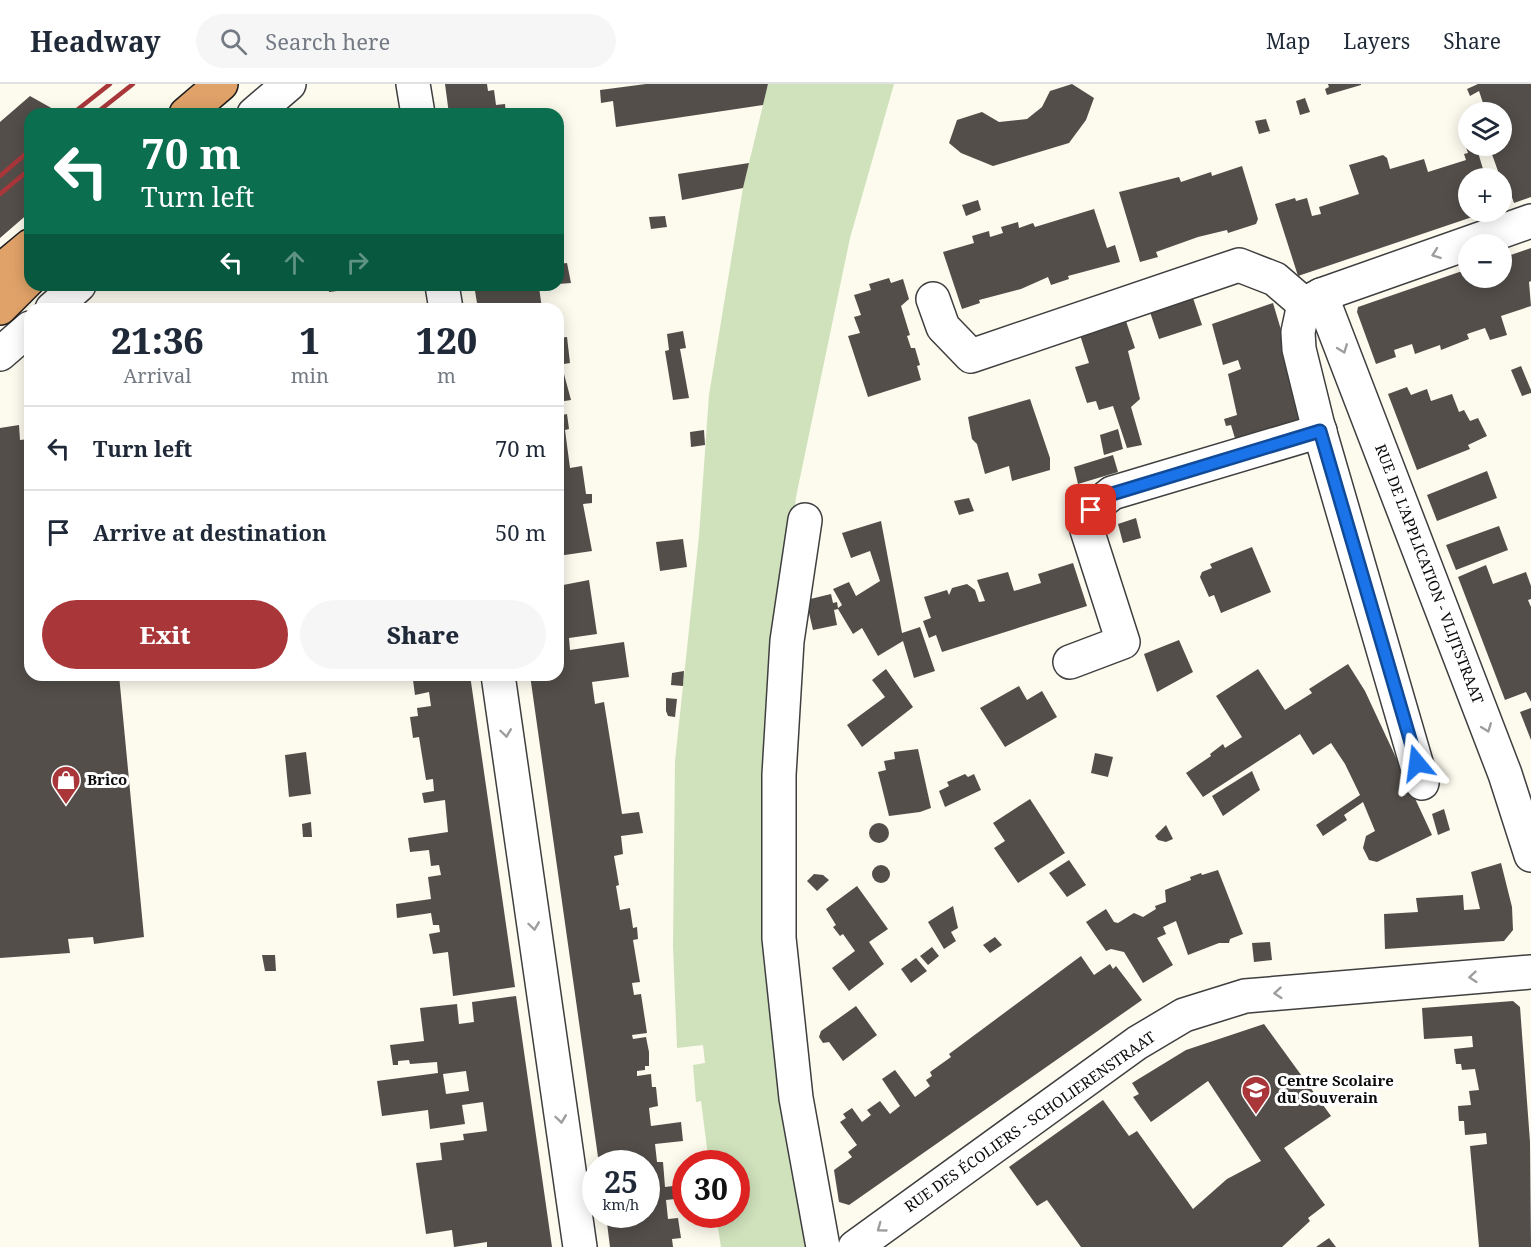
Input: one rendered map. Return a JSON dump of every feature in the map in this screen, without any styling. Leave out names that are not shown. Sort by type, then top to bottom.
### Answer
[{"type":"highway","points":[[193,108],[221,84]]},
{"type":"highway","points":[[0,271],[24,251]]},
{"type":"highway","points":[[0,308],[24,284]]},
{"type":"street","points":[[261,108],[289,84]]},
{"type":"street","points":[[413,84],[417,108]]},
{"type":"street","points":[[1422,783],[1320,431],[1299,349],[1298,332],[1313,300],[1531,220]]},
{"type":"street","points":[[933,299],[943,327],[971,356],[1239,265],[1275,279],[1313,300]]},
{"type":"street","points":[[59,303],[72,291]]},
{"type":"street","name":"RUE DE L'APPLICATION - VLIJTSTRAAT","points":[[1313,300],[1496,752],[1531,855]]},
{"type":"street","points":[[0,354],[24,333]]},
{"type":"street","points":[[1070,662],[1123,642],[1087,530],[1091,510],[1112,494],[1320,431]]},
{"type":"street","points":[[805,520],[786,652],[779,775],[779,938],[796,1098],[823,1247]]},
{"type":"street","points":[[499,681],[580,1247]]},
{"type":"street","name":"RUE DES ÉCOLIERS - SCHOLIERENSTRAAT","points":[[855,1247],[1137,1042],[1184,1015],[1245,996],[1531,972]]},
{"type":"green space","points":[[768,84],[894,84],[850,238],[796,497],[780,634],[808,1247],[721,1247],[718,1228],[750,1228],[750,1150],[707,1150],[701,1101],[696,1102],[693,1065],[705,1063],[703,1045],[677,1048],[673,946],[675,761],[699,536],[709,395],[743,188]]},
{"type":"building","points":[[445,84],[487,84],[488,91],[494,90],[496,105],[505,104],[505,108],[448,108]]},
{"type":"building","points":[[646,84],[768,84],[763,105],[616,127],[613,101],[601,103],[600,90]]},
{"type":"building","points":[[1072,84],[1094,98],[1086,120],[1069,143],[993,166],[961,153],[949,143],[957,120],[982,112],[999,122],[1027,119],[1042,107],[1050,91]]},
{"type":"building","points":[[1328,84],[1361,85],[1327,95],[1325,89],[1329,87]]},
{"type":"building","points":[[1478,84],[1531,84],[1531,197],[1514,203],[1512,168],[1497,168],[1493,156],[1512,156],[1512,102],[1483,102],[1479,91],[1470,96],[1467,89]]},
{"type":"building","points":[[30,96],[51,108],[24,108],[24,217],[0,238],[0,122]]},
{"type":"building","points":[[1305,98],[1310,112],[1300,115],[1296,101]]},
{"type":"building","points":[[1266,119],[1270,131],[1259,134],[1255,121]]},
{"type":"building","points":[[1383,155],[1387,158],[1390,169],[1424,159],[1428,172],[1466,160],[1465,156],[1479,156],[1483,168],[1458,168],[1458,222],[1298,276],[1275,204],[1295,198],[1296,201],[1307,198],[1312,216],[1321,214],[1319,207],[1359,194],[1349,165]]},
{"type":"building","points":[[749,163],[743,188],[682,200],[678,174]]},
{"type":"building","points":[[1242,166],[1258,219],[1256,224],[1228,233],[1227,230],[1198,237],[1156,252],[1158,257],[1140,262],[1119,192],[1179,177],[1181,182],[1211,172],[1212,176]]},
{"type":"building","points":[[978,200],[981,210],[966,216],[962,205]]},
{"type":"building","points":[[1094,209],[1107,248],[1115,245],[1120,262],[1068,276],[1069,279],[1051,285],[1048,277],[1021,289],[979,300],[980,303],[962,309],[943,252],[974,243],[972,236],[989,231],[990,237],[1003,233],[1001,227],[1018,222],[1019,228],[1033,223],[1035,227]]},
{"type":"building","points":[[665,216],[667,227],[651,229],[649,217]]},
{"type":"building","points":[[1531,248],[1531,281],[1529,282],[1531,306],[1501,316],[1507,335],[1490,340],[1485,328],[1467,334],[1469,339],[1441,350],[1440,345],[1415,354],[1412,344],[1394,350],[1396,357],[1376,364],[1357,312],[1358,307],[1458,272],[1458,288],[1512,288],[1512,255]]},
{"type":"building","points":[[564,263],[567,263],[571,283],[564,284]]},
{"type":"building","points":[[889,278],[891,283],[903,279],[909,299],[901,306],[910,335],[907,336],[911,348],[915,348],[920,365],[917,366],[921,380],[868,397],[848,336],[860,333],[854,317],[861,315],[854,295],[871,290],[869,284]]},
{"type":"building","points":[[475,291],[540,291],[541,303],[477,303]]},
{"type":"building","points":[[1193,298],[1202,325],[1159,339],[1150,312]]},
{"type":"building","points":[[1273,303],[1309,424],[1237,445],[1231,425],[1226,426],[1224,419],[1237,415],[1228,374],[1241,369],[1238,360],[1223,365],[1212,324]]},
{"type":"building","points":[[1126,321],[1135,348],[1128,351],[1140,399],[1131,407],[1142,445],[1127,448],[1113,406],[1099,410],[1096,401],[1087,403],[1075,367],[1089,363],[1080,335]]},
{"type":"building","points":[[683,331],[686,348],[680,349],[689,398],[673,400],[665,351],[669,350],[667,334]]},
{"type":"building","points":[[564,337],[567,337],[570,363],[564,364]]},
{"type":"building","points":[[1521,366],[1531,390],[1531,393],[1522,396],[1511,370]]},
{"type":"building","points":[[564,374],[571,400],[564,401]]},
{"type":"building","points":[[1407,387],[1411,395],[1427,389],[1431,401],[1452,394],[1459,412],[1464,410],[1470,421],[1478,418],[1487,436],[1468,445],[1470,449],[1417,470],[1388,394]]},
{"type":"building","points":[[1030,399],[1050,458],[1050,470],[1012,481],[1009,466],[985,474],[977,444],[972,439],[968,417]]},
{"type":"building","points":[[567,414],[569,429],[565,430],[570,468],[582,466],[586,494],[592,494],[592,503],[583,504],[592,551],[564,555],[564,415]]},
{"type":"building","name":"Brico","points":[[19,425],[20,440],[24,440],[24,681],[120,681],[144,937],[94,944],[93,937],[68,939],[70,953],[0,958],[0,428]]},
{"type":"building","points":[[1118,429],[1123,449],[1104,455],[1100,435]]},
{"type":"building","points":[[704,430],[705,445],[691,447],[690,432]]},
{"type":"building","points":[[1113,455],[1118,472],[1078,484],[1074,467]]},
{"type":"building","points":[[1487,471],[1497,498],[1437,521],[1427,495]]},
{"type":"building","points":[[969,498],[974,511],[959,515],[954,501]]},
{"type":"building","points":[[1136,518],[1141,538],[1123,543],[1118,524]]},
{"type":"building","points":[[881,521],[902,633],[920,627],[935,671],[914,678],[903,641],[878,656],[862,628],[853,634],[838,609],[834,610],[837,625],[813,630],[806,600],[831,594],[833,603],[837,602],[838,608],[842,605],[833,589],[849,582],[856,596],[880,581],[870,551],[851,558],[842,533]]},
{"type":"building","points":[[1499,526],[1508,550],[1456,570],[1446,545]]},
{"type":"building","points":[[683,539],[687,567],[660,571],[656,542]]},
{"type":"building","points":[[1252,547],[1271,592],[1221,613],[1214,595],[1209,597],[1200,577],[1202,572],[1212,568],[1210,564]]},
{"type":"building","points":[[1073,563],[1087,606],[942,652],[936,635],[929,638],[923,621],[931,618],[924,597],[947,590],[949,595],[952,588],[967,584],[975,590],[979,602],[985,601],[977,580],[1008,572],[1014,591],[1041,583],[1038,574]]},
{"type":"building","points":[[1486,565],[1493,584],[1526,572],[1531,586],[1531,599],[1528,600],[1531,607],[1531,702],[1526,692],[1505,700],[1458,577]]},
{"type":"building","points":[[589,580],[597,634],[569,638],[570,650],[624,642],[629,677],[592,682],[595,704],[604,702],[622,814],[639,812],[643,833],[621,836],[623,854],[614,856],[620,910],[630,908],[633,928],[637,927],[638,939],[633,940],[640,982],[632,983],[634,995],[641,994],[647,1033],[632,1035],[633,1039],[646,1037],[649,1066],[645,1066],[645,1070],[637,1071],[637,1076],[651,1074],[652,1087],[656,1087],[658,1106],[649,1108],[651,1126],[681,1122],[683,1141],[655,1144],[656,1150],[597,1150],[531,681],[564,681],[564,585]]},
{"type":"building","points":[[1179,640],[1193,672],[1157,692],[1144,654]]},
{"type":"building","points":[[1348,664],[1365,691],[1432,835],[1377,862],[1369,860],[1363,848],[1366,836],[1375,831],[1363,802],[1344,815],[1347,820],[1323,836],[1316,825],[1360,795],[1345,764],[1331,743],[1313,755],[1300,734],[1203,797],[1186,773],[1211,756],[1210,754],[1223,744],[1225,748],[1242,737],[1216,696],[1258,669],[1285,710],[1312,693],[1309,689]]},
{"type":"building","points":[[886,669],[913,707],[862,747],[847,725],[885,697],[872,680]]},
{"type":"building","points":[[684,671],[683,686],[671,685],[672,673]]},
{"type":"building","points":[[413,681],[471,681],[515,987],[453,996],[448,952],[433,954],[429,934],[440,932],[439,925],[433,925],[431,913],[397,918],[396,904],[431,899],[428,877],[441,875],[439,865],[431,866],[429,850],[410,852],[408,838],[448,832],[445,800],[424,803],[422,793],[434,791],[433,779],[426,780],[419,737],[413,738],[410,717],[418,716],[417,708],[431,706],[429,692],[415,695]]},
{"type":"building","points":[[1019,686],[1027,700],[1042,691],[1057,717],[1005,747],[980,708]]},
{"type":"building","points":[[666,698],[677,699],[675,717],[668,716]]},
{"type":"building","points":[[1531,708],[1531,740],[1520,712]]},
{"type":"building","points":[[918,749],[931,808],[920,812],[889,816],[878,772],[886,770],[884,761],[895,759],[894,752]]},
{"type":"building","points":[[306,752],[311,794],[289,797],[285,755]]},
{"type":"building","points":[[1095,753],[1113,757],[1108,777],[1091,773]]},
{"type":"building","points":[[1252,771],[1260,790],[1223,816],[1212,796]]},
{"type":"building","points":[[965,774],[968,777],[974,774],[981,790],[945,807],[939,791],[949,786],[947,782]]},
{"type":"building","points":[[1030,799],[1065,853],[1018,883],[994,848],[1005,841],[993,823]]},
{"type":"building","points":[[1444,809],[1450,830],[1438,835],[1432,814]]},
{"type":"building","points":[[311,822],[312,837],[303,837],[302,824]]},
{"type":"building","points":[[875,823],[883,823],[889,829],[889,837],[883,843],[875,843],[869,837],[869,829]]},
{"type":"building","points":[[1166,825],[1173,839],[1166,842],[1158,840],[1155,836]]},
{"type":"building","points":[[1069,860],[1086,885],[1067,897],[1049,873]]},
{"type":"building","points":[[1501,863],[1512,907],[1513,930],[1504,941],[1385,949],[1384,914],[1418,912],[1416,898],[1463,895],[1464,910],[1480,909],[1471,872]]},
{"type":"building","points":[[881,865],[887,868],[890,874],[887,880],[881,883],[875,880],[872,874],[875,868]]},
{"type":"building","points":[[1218,870],[1243,934],[1230,939],[1229,943],[1219,943],[1188,955],[1176,921],[1163,927],[1166,934],[1157,938],[1173,965],[1143,983],[1124,952],[1111,949],[1106,951],[1086,922],[1106,909],[1114,922],[1118,923],[1134,913],[1143,917],[1156,909],[1155,906],[1166,902],[1165,890],[1191,880],[1190,877]]},
{"type":"building","points":[[814,874],[823,875],[829,880],[817,891],[807,881]]},
{"type":"building","points":[[857,886],[888,929],[869,942],[884,964],[849,991],[832,968],[855,951],[843,934],[840,936],[833,927],[836,925],[826,909]]},
{"type":"building","points":[[953,906],[958,928],[951,932],[956,941],[944,949],[928,922]]},
{"type":"building","points":[[995,937],[1002,945],[990,953],[983,945]]},
{"type":"building","points":[[1270,942],[1272,960],[1254,962],[1252,943]]},
{"type":"building","points":[[932,947],[939,956],[928,965],[920,956]]},
{"type":"building","points":[[262,955],[275,955],[276,971],[265,971]]},
{"type":"building","points":[[1081,956],[1094,975],[1110,964],[1113,969],[1116,966],[1142,1000],[849,1205],[839,1202],[834,1170],[852,1157],[848,1152],[857,1145],[840,1122],[846,1118],[843,1114],[852,1108],[862,1122],[871,1115],[867,1110],[880,1101],[890,1114],[900,1106],[882,1079],[895,1070],[915,1097],[930,1086],[926,1080],[932,1076],[930,1072],[951,1057],[949,1054]]},
{"type":"building","points":[[916,958],[927,971],[911,983],[901,969]]},
{"type":"building","points":[[516,996],[552,1247],[487,1247],[487,1242],[454,1247],[452,1230],[426,1234],[416,1163],[442,1160],[440,1143],[464,1140],[463,1134],[487,1131],[483,1102],[462,1105],[465,1124],[430,1129],[428,1110],[382,1116],[377,1081],[438,1073],[437,1062],[410,1064],[409,1060],[398,1061],[398,1065],[393,1065],[390,1045],[424,1041],[420,1008],[457,1004],[459,1024],[474,1022],[472,1002]],"holes":[[[466,1071],[469,1091],[446,1094],[443,1074]]]},
{"type":"building","points":[[1513,1001],[1520,1007],[1530,1142],[1531,1247],[1479,1247],[1470,1146],[1487,1144],[1486,1133],[1465,1135],[1464,1121],[1459,1121],[1458,1106],[1471,1105],[1469,1091],[1479,1090],[1475,1069],[1462,1070],[1461,1064],[1456,1064],[1454,1049],[1473,1047],[1472,1036],[1424,1039],[1422,1008]]},
{"type":"building","points":[[856,1006],[877,1035],[843,1061],[829,1042],[823,1043],[819,1037],[821,1031]]},
{"type":"building","points":[[1264,1024],[1331,1116],[1284,1148],[1325,1205],[1308,1218],[1310,1221],[1282,1247],[1081,1247],[1047,1200],[1037,1206],[1009,1167],[1103,1100],[1129,1136],[1137,1131],[1193,1209],[1227,1179],[1261,1161],[1208,1081],[1151,1122],[1133,1097],[1139,1094],[1132,1083],[1186,1050]]},
{"type":"building","points":[[660,1162],[663,1162],[665,1187],[672,1186],[672,1199],[666,1200],[668,1219],[672,1219],[672,1228],[680,1228],[681,1238],[672,1239],[673,1247],[610,1247],[608,1228],[660,1228]]},
{"type":"building","points":[[1329,1238],[1336,1247],[1316,1247]]},
{"type":"railway","points":[[80,108],[110,84]]},
{"type":"railway","points":[[103,108],[133,84]]},
{"type":"railway","points":[[0,176],[24,155]]},
{"type":"railway","points":[[0,194],[24,174]]},
{"type":"place","name":"Brico","points":[[66,806]]},
{"type":"place","name":"Centre Scolaire du Souverain","points":[[1256,1116]]},
{"type":"route","points":[[1091,510],[1112,494],[1320,431],[1417,763]]}]
